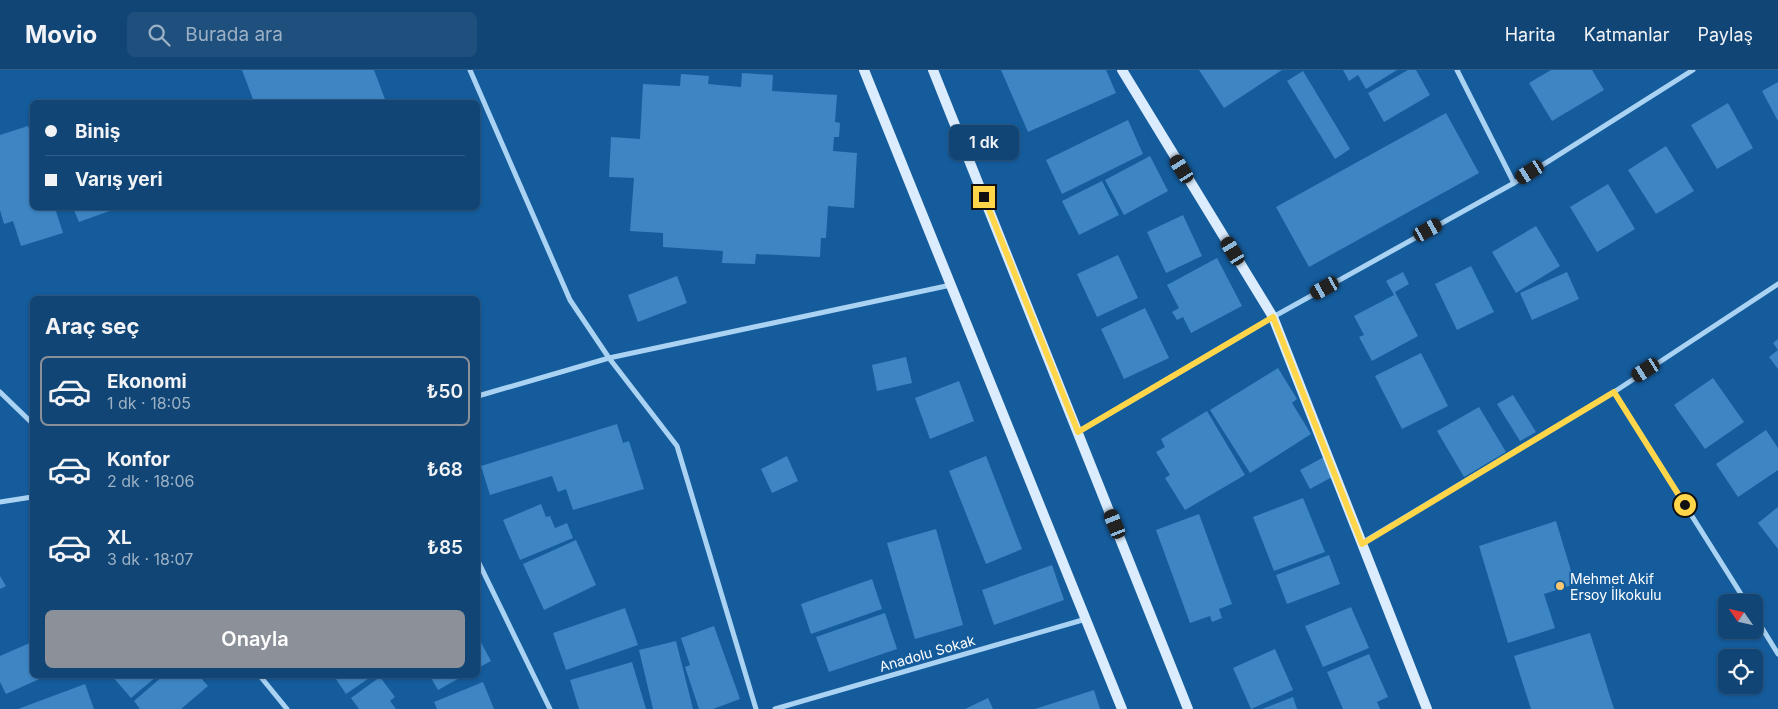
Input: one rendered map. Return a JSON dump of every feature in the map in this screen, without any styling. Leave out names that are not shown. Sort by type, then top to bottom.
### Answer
[{"type":"main road","points":[[864,70],[1122,709]]},
{"type":"main road","points":[[933,70],[1188,709]]},
{"type":"main road","points":[[1122,70],[1273,317],[1427,709]]},
{"type":"street","points":[[470,70],[570,300],[609,358],[677,446],[756,709]]},
{"type":"street","points":[[1457,70],[1514,182]]},
{"type":"street","points":[[1078,432],[1273,317],[1514,182],[1693,70]]},
{"type":"street","points":[[1362,544],[1614,392],[1778,284]]},
{"type":"street","points":[[480,395],[609,358],[951,285]]},
{"type":"street","points":[[0,392],[30,421]]},
{"type":"street","points":[[1614,392],[1741,594]]},
{"type":"street","points":[[0,502],[30,497]]},
{"type":"street","points":[[480,565],[550,709]]},
{"type":"street","name":"Anadolu Sokak","points":[[775,709],[1086,619]]},
{"type":"street","points":[[1763,630],[1778,654]]},
{"type":"street","points":[[262,678],[287,709]]},
{"type":"building","points":[[242,70],[374,70],[385,100],[253,100]]},
{"type":"building","points":[[1001,70],[1106,70],[1116,93],[1028,132]]},
{"type":"building","points":[[1199,70],[1282,70],[1224,108]]},
{"type":"building","points":[[1343,70],[1397,70],[1366,89],[1358,75],[1349,81]]},
{"type":"building","points":[[1408,70],[1416,70],[1430,95],[1384,122],[1368,93]]},
{"type":"building","points":[[1551,70],[1592,70],[1604,90],[1552,121],[1529,83]]},
{"type":"building","points":[[1303,71],[1350,149],[1335,159],[1287,81]]},
{"type":"building","points":[[742,73],[773,75],[772,91],[837,95],[835,122],[840,123],[839,137],[834,137],[833,151],[857,153],[854,208],[828,206],[826,238],[821,238],[820,257],[756,254],[755,264],[722,263],[723,251],[663,247],[663,233],[630,231],[634,178],[609,177],[611,137],[640,139],[643,84],[680,86],[681,74],[709,76],[708,84],[741,87]]},
{"type":"building","points":[[1778,82],[1778,121],[1762,91]]},
{"type":"building","points":[[1728,103],[1753,148],[1717,169],[1691,125]]},
{"type":"building","points":[[1446,113],[1479,173],[1309,267],[1276,207]]},
{"type":"building","points":[[1128,120],[1143,154],[1062,194],[1046,160]]},
{"type":"building","points":[[28,126],[30,132],[30,210],[56,210],[63,233],[21,246],[13,221],[4,224],[0,210],[0,135]]},
{"type":"building","points":[[1666,146],[1694,191],[1656,214],[1628,170]]},
{"type":"building","points":[[1150,156],[1168,191],[1124,215],[1105,180]]},
{"type":"building","points":[[1102,181],[1119,215],[1079,235],[1062,201]]},
{"type":"building","points":[[1608,184],[1635,229],[1597,252],[1570,207]]},
{"type":"building","points":[[74,210],[112,210],[79,222]]},
{"type":"building","points":[[1183,215],[1202,256],[1166,273],[1147,232]]},
{"type":"building","points":[[1536,226],[1560,266],[1516,293],[1492,252]]},
{"type":"building","points":[[1118,255],[1138,298],[1097,317],[1077,274]]},
{"type":"building","points":[[1217,258],[1242,306],[1191,333],[1183,317],[1177,320],[1172,312],[1179,308],[1167,285]]},
{"type":"building","points":[[1471,266],[1494,312],[1457,330],[1435,284]]},
{"type":"building","points":[[1403,272],[1409,284],[1395,292],[1418,336],[1372,361],[1359,337],[1364,335],[1354,316],[1394,295],[1386,281]]},
{"type":"building","points":[[1567,272],[1579,299],[1532,320],[1520,293]]},
{"type":"building","points":[[677,276],[687,303],[638,322],[628,295]]},
{"type":"building","points":[[1145,308],[1169,358],[1124,379],[1101,329]]},
{"type":"building","points":[[1778,339],[1778,350],[1773,343]]},
{"type":"building","points":[[1778,350],[1778,369],[1769,357]]},
{"type":"building","points":[[1421,353],[1448,406],[1402,429],[1375,376]]},
{"type":"building","points":[[906,357],[912,383],[877,391],[872,365]]},
{"type":"building","points":[[1278,368],[1297,399],[1292,403],[1311,434],[1250,473],[1210,410]]},
{"type":"building","points":[[1713,378],[1744,422],[1705,449],[1674,405]]},
{"type":"building","points":[[959,381],[974,421],[930,439],[915,398]]},
{"type":"building","points":[[1513,395],[1536,432],[1520,441],[1497,404]]},
{"type":"building","points":[[1479,407],[1506,452],[1464,477],[1437,431]]},
{"type":"building","points":[[1207,411],[1245,475],[1185,510],[1165,478],[1170,475],[1156,452],[1165,447],[1161,439]]},
{"type":"building","points":[[617,424],[623,443],[629,441],[644,489],[573,510],[566,489],[558,492],[552,476],[490,495],[481,466]]},
{"type":"building","points":[[1766,430],[1778,448],[1778,470],[1738,497],[1716,464]]},
{"type":"building","points":[[787,456],[798,481],[772,493],[761,469]]},
{"type":"building","points":[[986,456],[1022,549],[986,564],[949,471]]},
{"type":"building","points":[[1324,457],[1334,476],[1310,489],[1300,470]]},
{"type":"building","points":[[1303,498],[1325,552],[1274,571],[1253,517]]},
{"type":"building","points":[[541,504],[546,517],[550,516],[555,528],[567,523],[573,538],[520,560],[503,520]]},
{"type":"building","points":[[1778,507],[1778,549],[1758,523]]},
{"type":"building","points":[[1199,514],[1232,604],[1219,609],[1222,618],[1212,622],[1210,616],[1190,623],[1156,530]]},
{"type":"building","points":[[1556,521],[1575,584],[1544,594],[1555,628],[1508,643],[1479,546]]},
{"type":"building","points":[[936,529],[963,625],[915,639],[887,543]]},
{"type":"building","points":[[576,540],[596,585],[544,610],[523,564]]},
{"type":"building","points":[[1329,555],[1340,584],[1287,604],[1276,575]]},
{"type":"building","points":[[1052,565],[1064,600],[994,625],[982,590]]},
{"type":"building","points":[[0,576],[6,586],[0,589]]},
{"type":"building","points":[[872,579],[882,609],[811,634],[801,604]]},
{"type":"building","points":[[1351,607],[1369,648],[1323,667],[1305,626]]},
{"type":"building","points":[[625,608],[638,645],[566,670],[553,633]]},
{"type":"building","points":[[885,613],[897,649],[829,672],[816,637]]},
{"type":"building","points":[[714,626],[740,699],[713,709],[699,709],[685,667],[690,665],[681,638]]},
{"type":"building","points":[[1590,633],[1614,709],[1531,709],[1514,656]]},
{"type":"building","points":[[480,641],[491,661],[480,667]]},
{"type":"building","points":[[676,641],[693,709],[653,709],[639,650]]},
{"type":"building","points":[[30,643],[30,678],[42,678],[6,694],[0,682],[0,656]]},
{"type":"building","points":[[1275,649],[1293,690],[1251,709],[1233,668]]},
{"type":"building","points":[[1369,654],[1388,697],[1377,702],[1380,709],[1343,709],[1327,672]]},
{"type":"building","points":[[632,662],[646,709],[579,709],[570,680]]},
{"type":"building","points":[[114,678],[155,678],[131,698]]},
{"type":"building","points":[[161,678],[201,678],[208,686],[181,709],[140,709],[134,701]]},
{"type":"building","points":[[335,678],[369,678],[346,694]]},
{"type":"building","points":[[381,678],[395,697],[390,701],[396,709],[359,709],[351,698]]},
{"type":"building","points":[[431,678],[459,678],[438,690]]},
{"type":"building","points":[[483,682],[494,709],[437,709],[434,702]]},
{"type":"building","points":[[85,684],[94,709],[18,709]]},
{"type":"building","points":[[1094,690],[1100,709],[1035,709]]},
{"type":"building","points":[[1293,697],[1297,709],[1262,709]]},
{"type":"building","points":[[988,698],[993,709],[965,709]]},
{"type":"place","name":"Mehmet Akif Ersoy İlkokulu","points":[[1560,586]]},
{"type":"route","points":[[984,197],[1078,432],[1273,317],[1362,544],[1614,392],[1685,505]]}]
